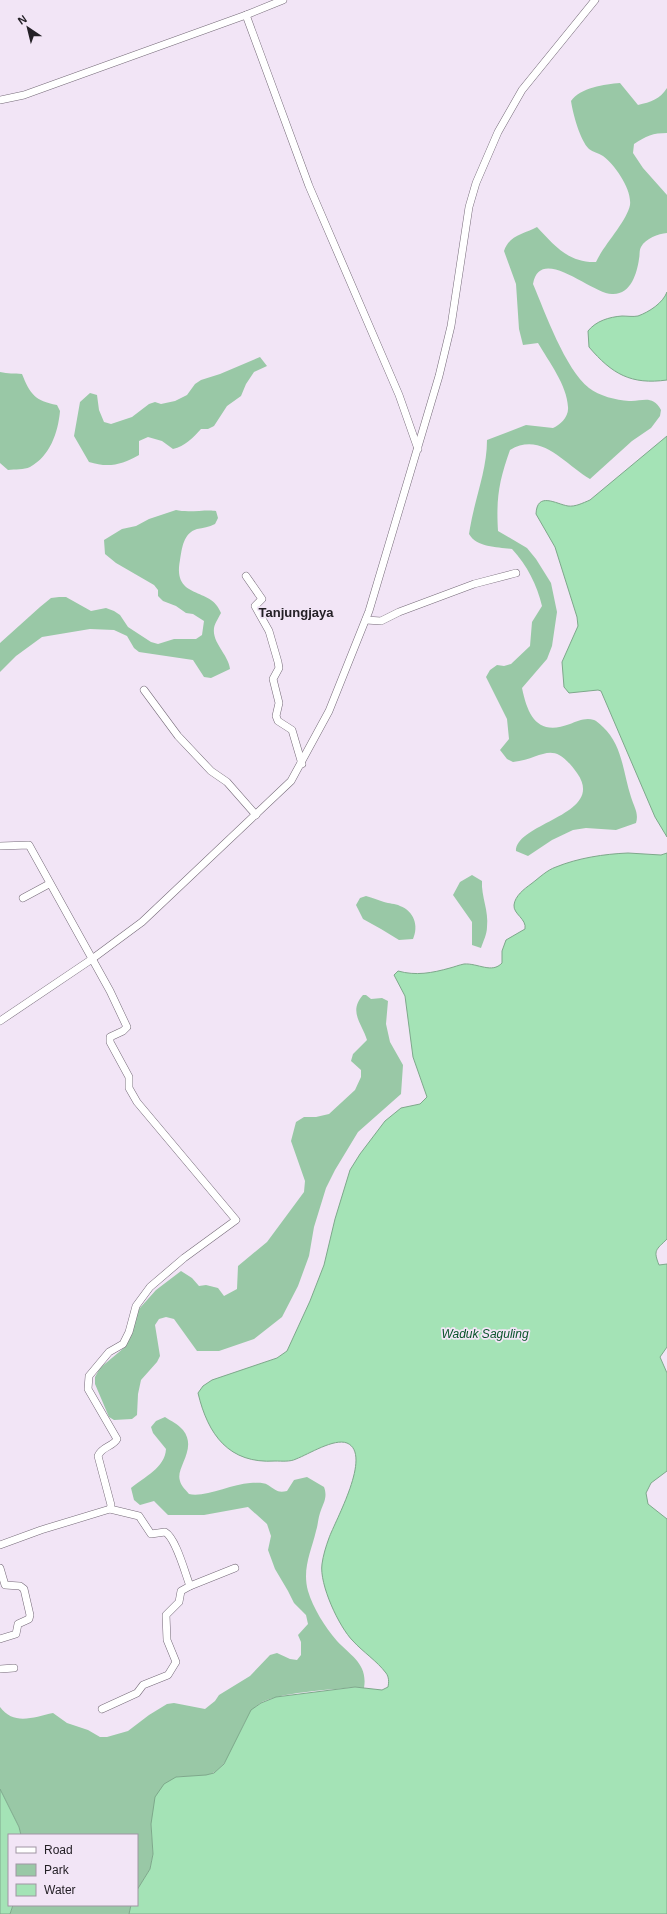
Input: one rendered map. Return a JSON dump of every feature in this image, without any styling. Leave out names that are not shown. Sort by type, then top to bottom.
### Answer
[{"type":"street","points":[[0,100],[24,95],[246,15],[282,0]]},
{"type":"street","points":[[0,1021],[92,959],[142,922],[291,781],[302,764],[329,711],[366,620],[418,449],[439,376],[451,326],[469,207],[476,183],[498,132],[522,90],[595,0]]},
{"type":"street","points":[[246,15],[309,186],[399,395],[418,449]]},
{"type":"street","points":[[366,620],[381,622],[399,612],[474,584],[516,573]]},
{"type":"street","points":[[246,576],[262,599],[255,606],[269,631],[278,662],[278,668],[273,679],[279,703],[276,716],[278,721],[292,730],[302,764]]},
{"type":"street","points":[[144,690],[178,736],[212,771],[228,782],[256,815]]},
{"type":"street","points":[[0,846],[29,845],[42,866],[49,884],[92,959],[127,1026],[123,1031],[110,1038],[110,1042],[129,1077],[129,1088],[132,1095],[236,1220],[184,1258],[150,1287],[136,1306],[129,1332],[123,1344],[109,1352],[89,1376],[88,1389],[117,1439],[116,1442],[103,1448],[98,1456],[111,1505],[110,1509]]},
{"type":"street","points":[[23,898],[49,884]]},
{"type":"street","points":[[0,1545],[41,1530],[110,1509],[139,1516],[151,1534],[167,1533],[174,1545],[190,1586]]},
{"type":"street","points":[[0,1568],[5,1585],[20,1586],[24,1589],[30,1615],[29,1619],[18,1624],[16,1634],[0,1639]]},
{"type":"street","points":[[102,1710],[137,1693],[143,1685],[158,1680],[170,1672],[176,1662],[167,1640],[166,1615],[179,1602],[181,1591],[235,1568]]},
{"type":"street","points":[[0,1669],[14,1668]]},
{"type":"green space","points":[[620,83],[638,105],[655,100],[667,88],[667,133],[654,134],[638,141],[634,144],[633,153],[643,168],[667,195],[667,233],[652,237],[643,244],[640,248],[635,276],[628,287],[619,293],[612,294],[603,292],[568,274],[556,270],[545,269],[538,273],[533,284],[556,339],[572,368],[580,379],[593,391],[608,397],[634,401],[650,400],[658,405],[661,410],[660,416],[651,428],[632,441],[590,479],[553,452],[543,447],[522,445],[510,450],[499,490],[497,519],[498,531],[527,548],[536,559],[551,583],[557,612],[552,646],[547,659],[522,688],[524,698],[531,715],[542,726],[550,728],[588,719],[599,723],[610,734],[619,751],[628,788],[636,810],[637,819],[636,823],[616,830],[586,828],[573,830],[552,840],[528,856],[516,851],[520,841],[530,832],[571,808],[580,799],[583,787],[577,773],[561,756],[554,753],[548,753],[513,762],[507,759],[500,750],[509,739],[507,719],[486,677],[490,670],[497,665],[504,666],[511,664],[530,646],[532,622],[542,606],[531,576],[512,549],[489,546],[477,542],[469,534],[485,462],[487,440],[526,425],[553,428],[564,420],[568,411],[567,399],[561,382],[538,343],[523,345],[519,329],[516,284],[504,251],[509,241],[513,238],[537,227],[562,252],[586,262],[596,262],[620,226],[628,211],[630,199],[626,185],[613,165],[603,156],[589,149],[586,145],[577,126],[571,101],[580,93],[587,90],[607,84]]},
{"type":"green space","points":[[260,357],[267,366],[254,372],[246,384],[241,396],[227,406],[214,426],[208,429],[201,429],[195,436],[177,448],[173,449],[162,441],[148,437],[139,441],[139,455],[121,463],[102,465],[89,462],[74,436],[80,402],[90,393],[97,395],[99,410],[104,422],[111,424],[132,417],[149,404],[155,402],[161,404],[175,401],[187,395],[195,384],[201,380],[220,374]]},
{"type":"green space","points":[[0,372],[22,374],[34,396],[43,401],[57,405],[60,411],[52,443],[43,457],[28,468],[8,470],[0,463]]},
{"type":"green space","points":[[176,510],[216,511],[218,518],[215,524],[192,531],[186,538],[180,560],[179,573],[182,582],[187,588],[210,599],[221,613],[216,622],[214,633],[215,639],[229,664],[230,669],[211,678],[204,677],[193,660],[139,652],[134,648],[127,636],[114,630],[90,629],[42,637],[16,656],[0,672],[0,643],[51,598],[66,597],[91,611],[106,608],[114,611],[120,615],[128,627],[151,642],[158,644],[174,639],[196,639],[202,635],[204,621],[193,614],[186,613],[176,606],[163,601],[158,596],[158,590],[154,585],[116,563],[105,554],[104,540],[122,529],[136,526],[149,519]]},
{"type":"green space","points":[[472,875],[482,881],[487,915],[486,932],[481,948],[472,945],[472,922],[453,895],[460,882]]},
{"type":"green space","points":[[366,896],[386,903],[398,905],[409,911],[415,924],[415,934],[413,939],[399,940],[363,919],[356,905],[360,898]]},
{"type":"green space","points":[[363,995],[366,995],[371,999],[382,998],[388,1001],[386,1024],[390,1042],[403,1065],[401,1094],[358,1132],[335,1170],[326,1188],[314,1227],[309,1256],[298,1286],[282,1317],[254,1339],[219,1351],[197,1351],[174,1319],[166,1317],[159,1319],[155,1325],[160,1356],[157,1362],[141,1380],[138,1394],[137,1415],[132,1419],[114,1420],[109,1417],[95,1384],[95,1377],[100,1368],[125,1347],[139,1309],[156,1290],[181,1271],[192,1278],[199,1286],[206,1285],[218,1288],[224,1296],[237,1289],[238,1266],[267,1242],[304,1192],[305,1181],[291,1141],[296,1122],[304,1117],[316,1117],[329,1114],[355,1090],[361,1077],[361,1070],[351,1061],[353,1054],[367,1040],[356,1012],[359,1001]]},
{"type":"green space","points":[[165,1417],[177,1424],[187,1437],[187,1451],[179,1476],[181,1485],[189,1494],[195,1495],[210,1493],[250,1483],[264,1483],[277,1491],[284,1492],[287,1491],[294,1480],[307,1477],[324,1487],[325,1500],[319,1515],[317,1529],[310,1553],[306,1583],[316,1611],[337,1641],[357,1661],[361,1667],[365,1680],[364,1688],[355,1687],[291,1694],[267,1700],[259,1704],[252,1711],[246,1721],[224,1764],[216,1771],[207,1775],[176,1777],[151,1824],[153,1854],[150,1869],[138,1888],[138,1834],[21,1834],[19,1827],[0,1789],[0,1707],[12,1717],[25,1719],[53,1713],[67,1723],[88,1730],[100,1737],[107,1737],[128,1731],[149,1715],[167,1704],[174,1703],[205,1709],[215,1701],[219,1695],[250,1676],[270,1655],[277,1653],[290,1659],[297,1660],[301,1655],[301,1642],[298,1635],[308,1624],[306,1615],[294,1603],[275,1569],[268,1550],[271,1536],[267,1524],[248,1507],[204,1515],[168,1515],[154,1501],[140,1505],[134,1500],[131,1488],[153,1472],[165,1456],[166,1449],[153,1433],[151,1427],[156,1421]]},
{"type":"green space","points":[[13,1906],[131,1906],[129,1914],[10,1914]]},
{"type":"water","points":[[667,292],[667,380],[643,381],[623,376],[614,371],[589,347],[588,331],[595,325],[612,317],[638,316],[651,310],[662,300]]},
{"type":"water","points":[[667,436],[667,837],[655,817],[601,691],[569,693],[564,687],[562,662],[578,626],[577,617],[555,547],[536,514],[537,507],[543,501],[571,506],[590,500]]},
{"type":"water","name":"Waduk Saguling","points":[[628,853],[661,855],[667,853],[667,1239],[658,1248],[656,1256],[659,1265],[667,1264],[667,1347],[660,1357],[667,1373],[667,1471],[651,1483],[646,1493],[648,1504],[667,1519],[667,1914],[129,1914],[131,1906],[138,1906],[138,1888],[150,1869],[153,1854],[151,1824],[155,1797],[164,1784],[176,1777],[214,1773],[224,1764],[251,1710],[261,1703],[276,1697],[355,1687],[382,1690],[388,1687],[388,1676],[386,1673],[353,1641],[336,1616],[327,1593],[322,1572],[322,1561],[327,1544],[350,1488],[354,1473],[356,1460],[354,1450],[347,1443],[342,1442],[322,1447],[291,1461],[259,1461],[245,1458],[233,1452],[223,1444],[215,1434],[202,1408],[198,1393],[203,1386],[212,1380],[277,1358],[287,1351],[310,1301],[324,1265],[335,1219],[350,1170],[385,1121],[401,1108],[420,1104],[427,1097],[413,1057],[405,996],[394,975],[398,971],[405,973],[424,973],[464,964],[489,968],[498,966],[502,963],[502,951],[506,940],[525,929],[524,922],[514,908],[516,899],[523,890],[553,868],[573,861],[610,854]]},
{"type":"water","points":[[0,1789],[19,1827],[21,1834],[8,1834],[8,1906],[13,1906],[10,1914],[0,1914]]},
{"type":"district","name":"Tanjungjaya","points":[[296,612]]}]
